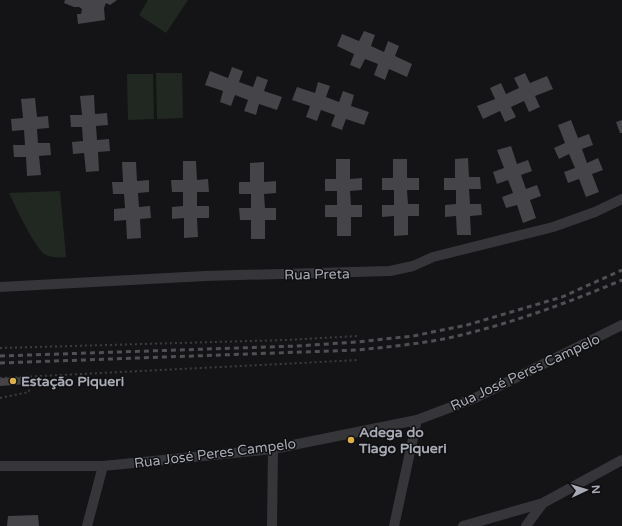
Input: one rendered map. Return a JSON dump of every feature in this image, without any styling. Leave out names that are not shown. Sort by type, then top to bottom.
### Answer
[{"type":"street","name":"Rua Preta","points":[[0,286],[197,277],[390,271],[413,266],[433,257],[553,227],[595,212],[622,199]]},
{"type":"street","name":"Rua José Peres Campelo","points":[[0,466],[103,466],[274,449],[418,420],[475,398],[622,325]]},
{"type":"street","points":[[394,526],[418,420]]},
{"type":"street","points":[[272,526],[274,449]]},
{"type":"street","points":[[463,526],[543,503],[622,460]]},
{"type":"street","points":[[87,526],[103,466]]},
{"type":"street","points":[[526,526],[543,503]]},
{"type":"path","points":[[0,348],[286,340],[358,336]]},
{"type":"path","points":[[0,378],[359,360]]},
{"type":"path","points":[[0,398],[29,392],[28,376]]},
{"type":"shaded area","points":[[148,0],[188,0],[166,33],[139,15]]},
{"type":"shaded area","points":[[156,73],[182,73],[183,118],[157,119]]},
{"type":"shaded area","points":[[127,74],[153,74],[154,119],[128,120]]},
{"type":"shaded area","points":[[60,191],[66,257],[58,258],[44,254],[40,249],[25,225],[9,193]]},
{"type":"building","points":[[65,0],[117,0],[110,5],[106,3],[104,8],[105,20],[78,24],[77,14],[81,14],[82,9],[64,3]]},
{"type":"building","points":[[364,31],[375,35],[371,46],[384,52],[388,41],[399,46],[395,56],[412,64],[407,77],[389,69],[385,80],[374,75],[378,64],[365,59],[360,69],[350,65],[354,54],[337,46],[342,34],[359,41]]},
{"type":"building","points":[[232,67],[243,71],[239,82],[253,87],[257,76],[268,80],[264,91],[282,97],[277,110],[259,104],[256,115],[244,111],[248,100],[235,95],[231,106],[220,102],[223,91],[205,85],[210,71],[228,78]]},
{"type":"building","points":[[525,73],[530,83],[547,76],[553,89],[535,96],[540,107],[529,112],[524,101],[511,107],[516,117],[505,122],[500,111],[483,119],[477,106],[495,99],[490,88],[501,83],[506,94],[519,88],[514,78]]},
{"type":"building","points":[[318,82],[330,86],[326,97],[339,102],[343,91],[354,95],[351,106],[369,112],[364,125],[346,119],[342,130],[331,126],[335,115],[321,110],[317,121],[306,117],[310,106],[292,100],[297,87],[315,93]]},
{"type":"building","points":[[94,95],[95,114],[107,113],[108,125],[96,126],[97,140],[109,139],[110,151],[98,152],[99,171],[86,172],[84,153],[73,154],[72,142],[83,141],[82,127],[71,127],[70,115],[82,115],[80,96]]},
{"type":"building","points":[[35,98],[37,117],[48,116],[49,128],[37,129],[38,143],[50,143],[51,155],[39,156],[41,175],[27,176],[26,157],[14,157],[13,145],[25,145],[24,130],[12,131],[11,119],[23,118],[21,99]]},
{"type":"building","points":[[571,120],[578,138],[589,134],[593,145],[582,149],[587,163],[598,158],[603,170],[592,174],[599,192],[586,197],[579,179],[568,183],[564,172],[575,168],[569,154],[559,159],[554,148],[565,143],[558,125]]},
{"type":"building","points":[[622,120],[622,133],[620,133],[616,122]]},
{"type":"building","points":[[511,146],[517,164],[528,160],[532,171],[521,175],[526,189],[537,185],[541,196],[530,200],[536,218],[523,223],[517,205],[506,208],[502,197],[513,193],[508,180],[497,184],[493,172],[504,168],[497,150]]},
{"type":"building","points":[[468,158],[469,177],[480,177],[481,189],[469,189],[470,204],[481,204],[482,215],[470,216],[471,235],[457,235],[456,216],[445,217],[445,205],[456,204],[456,190],[444,190],[444,178],[455,178],[455,159]]},
{"type":"building","points":[[336,159],[350,159],[350,179],[362,178],[362,190],[350,191],[351,205],[362,205],[362,217],[351,217],[351,236],[337,236],[337,217],[325,217],[325,205],[337,205],[337,191],[325,191],[325,179],[336,179]]},
{"type":"building","points":[[393,159],[407,159],[407,178],[419,178],[419,190],[407,190],[408,204],[419,204],[419,216],[408,216],[408,235],[394,236],[394,216],[382,217],[382,205],[394,205],[394,190],[382,190],[382,178],[393,178]]},
{"type":"building","points":[[183,161],[196,161],[197,180],[208,179],[209,192],[197,192],[197,206],[209,206],[209,218],[197,218],[198,237],[184,238],[184,218],[172,219],[172,207],[183,206],[183,192],[172,192],[171,180],[183,180]]},
{"type":"building","points":[[122,162],[136,162],[137,181],[149,180],[149,192],[138,193],[139,207],[150,206],[151,218],[140,219],[141,238],[127,239],[126,220],[114,221],[114,209],[125,208],[124,194],[113,194],[112,182],[123,182]]},
{"type":"building","points":[[264,162],[264,182],[276,181],[276,193],[264,194],[265,208],[276,208],[276,220],[265,220],[265,239],[251,239],[251,220],[240,220],[239,208],[251,208],[251,194],[239,194],[239,182],[250,182],[250,163]]},
{"type":"building","name":"Estação Piqueri","points":[[25,377],[26,384],[0,386],[0,378]]},
{"type":"building","points":[[38,515],[39,526],[7,526],[8,516]]},
{"type":"railway","points":[[0,356],[297,346],[413,336],[467,325],[562,297],[622,270]]},
{"type":"railway","points":[[0,363],[358,350],[414,344],[455,336],[508,322],[565,303],[622,280]]},
{"type":"place","name":"Estação Piqueri","points":[[13,381]]},
{"type":"place","name":"Adega do Tiago Piqueri","points":[[351,440]]}]
